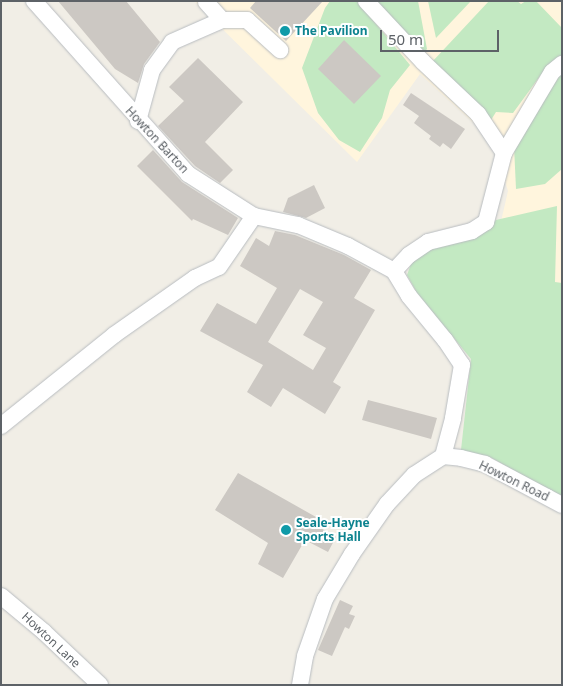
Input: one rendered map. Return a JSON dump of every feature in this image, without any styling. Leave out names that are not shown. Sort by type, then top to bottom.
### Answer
[{"type":"street","name":"Howton Barton","points":[[34,1],[138,121],[188,174],[254,216],[298,225],[348,246],[394,271]]},
{"type":"street","points":[[366,1],[423,62],[478,114],[504,153]]},
{"type":"street","points":[[206,2],[222,20]]},
{"type":"street","points":[[138,121],[152,70],[172,42],[222,20],[247,20],[280,50]]},
{"type":"street","points":[[300,685],[305,656],[325,599],[352,554],[387,504],[414,475],[443,456],[453,418],[462,365],[445,340],[409,296],[394,271],[428,242],[472,231],[486,222],[504,153],[552,72],[562,64]]},
{"type":"street","points":[[1,426],[114,335],[196,278],[220,267],[254,216]]},
{"type":"street","name":"Howton Road","points":[[443,456],[486,464],[562,505]]},
{"type":"street","name":"Howton Lane","points":[[1,596],[44,632],[100,685]]},
{"type":"shaded area","points":[[194,1],[562,1],[562,493],[476,330],[508,191],[492,140],[420,74],[357,162]]},
{"type":"green space","points":[[330,1],[357,1],[410,65],[390,90],[382,118],[360,152],[339,140],[318,113],[302,68],[325,8]]},
{"type":"green space","points":[[377,1],[418,1],[427,49],[423,54]]},
{"type":"green space","points":[[428,1],[471,1],[436,38]]},
{"type":"green space","points":[[489,1],[517,1],[521,4],[526,1],[536,1],[562,28],[562,55],[548,65],[513,113],[496,112],[491,120],[432,62]]},
{"type":"green space","points":[[562,72],[562,169],[545,184],[516,189],[514,146]]},
{"type":"green space","points":[[557,206],[555,282],[562,283],[562,498],[490,457],[461,450],[471,359],[417,293],[407,275],[412,261],[430,248],[474,237],[496,220]]},
{"type":"building","points":[[58,1],[126,1],[160,42],[144,64],[138,83],[115,69]]},
{"type":"building","name":"The Pavilion","points":[[256,1],[323,1],[286,41],[250,8]]},
{"type":"building","points":[[344,40],[381,76],[354,104],[318,69]]},
{"type":"building","points":[[198,58],[243,102],[205,142],[233,170],[220,183],[195,166],[158,126],[184,101],[169,87]]},
{"type":"building","points":[[411,93],[465,129],[451,149],[443,143],[440,147],[429,139],[431,136],[414,123],[419,116],[403,105]]},
{"type":"building","points":[[153,150],[182,182],[238,218],[228,235],[193,219],[192,221],[137,166]]},
{"type":"building","points":[[314,185],[325,208],[306,218],[283,212],[288,198]]},
{"type":"building","points":[[275,231],[295,235],[344,255],[371,270],[354,298],[375,310],[333,382],[341,387],[325,414],[283,388],[271,407],[247,392],[263,365],[200,331],[217,303],[256,324],[277,288],[240,266],[256,238],[269,246]],"holes":[[[300,289],[323,302],[303,335],[326,348],[313,370],[268,342]]]},
{"type":"building","points":[[368,400],[437,418],[431,439],[362,420]]},
{"type":"building","name":"Seale-Hayne Sports Hall","points":[[238,473],[316,517],[312,523],[336,537],[328,552],[305,540],[283,578],[258,564],[268,543],[215,510]]},
{"type":"building","points":[[340,600],[353,606],[349,614],[355,616],[349,629],[345,627],[332,656],[318,650]]},
{"type":"place","name":"The Pavilion","points":[[285,31]]},
{"type":"place","name":"Seale-Hayne Sports Hall","points":[[286,530]]}]
